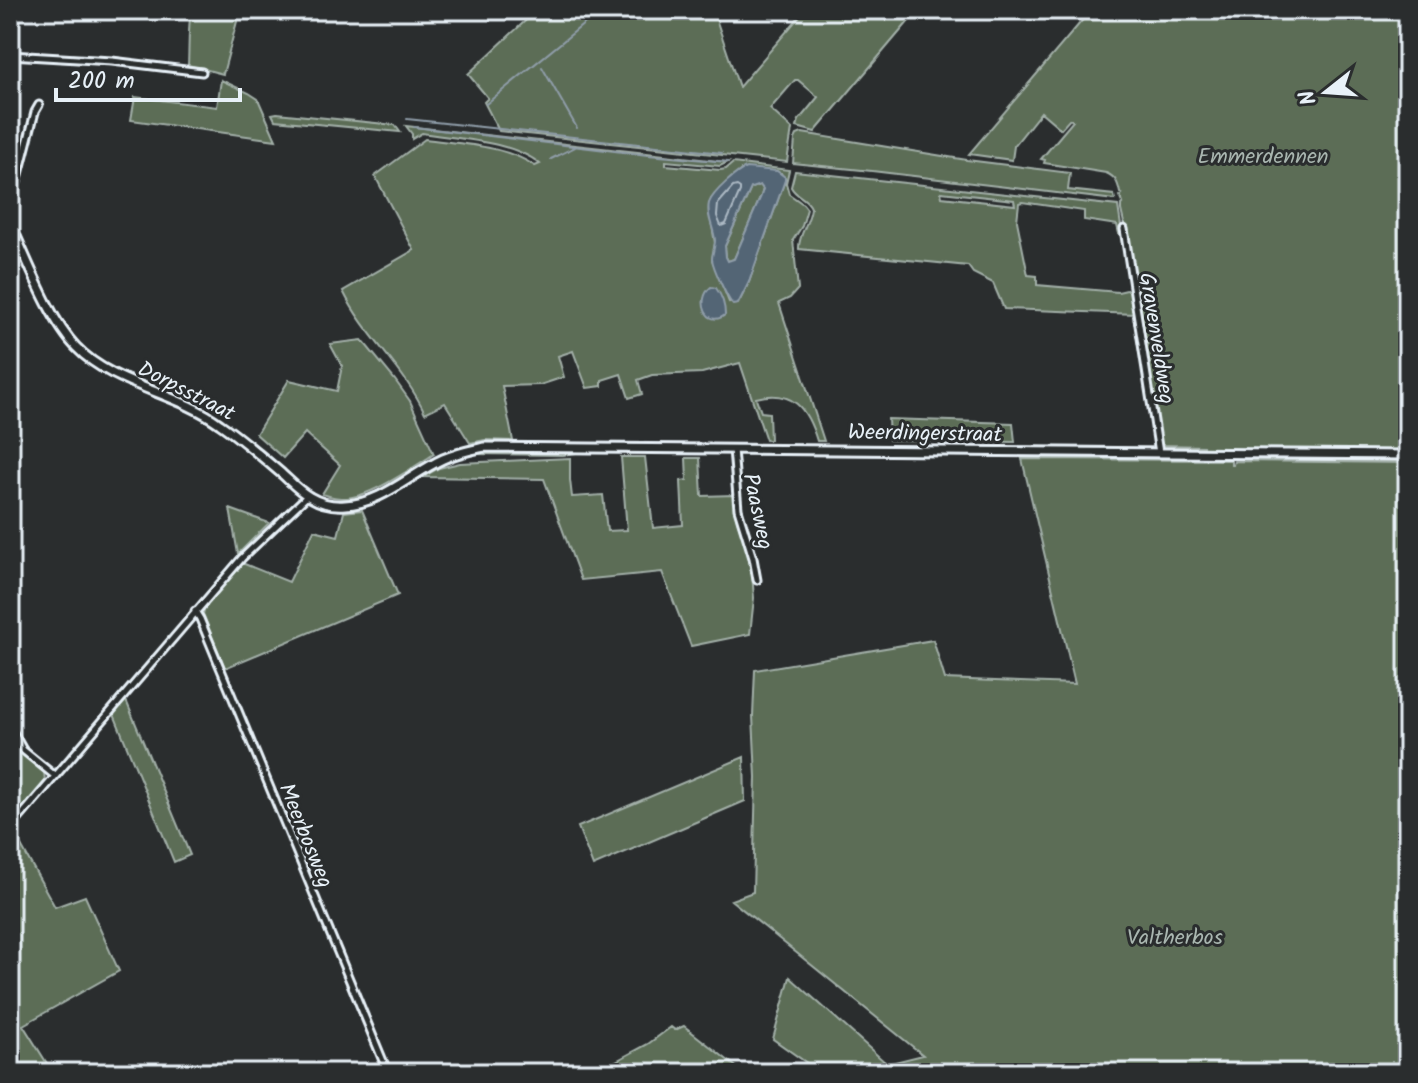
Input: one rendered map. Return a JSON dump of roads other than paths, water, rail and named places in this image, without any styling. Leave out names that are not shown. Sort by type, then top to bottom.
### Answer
[{"type":"main road","name":"Dorpsstraat","points":[[10,223],[52,310],[74,345],[106,370],[217,421],[307,496],[334,505],[358,503],[378,496],[444,459]]},
{"type":"main road","name":"Weerdingerstraat","points":[[444,459],[484,447],[1408,455]]},
{"type":"street","points":[[10,55],[112,61],[202,72]]},
{"type":"street","points":[[10,200],[39,105]]},
{"type":"street","name":"Gravenveldweg","points":[[1124,229],[1159,453]]},
{"type":"street","name":"Paasweg","points":[[733,449],[738,509],[757,580]]},
{"type":"street","points":[[10,829],[255,543],[307,496]]},
{"type":"street","name":"Meerbosweg","points":[[195,611],[388,1073]]},
{"type":"street","points":[[10,727],[23,750],[55,776]]},
{"type":"water","points":[[742,170],[777,171],[785,180],[749,282],[738,304],[733,305],[713,263],[715,240],[708,208],[715,193]],"holes":[[[760,185],[763,189],[734,259],[728,261],[725,246],[751,188]]]},
{"type":"water","points":[[711,287],[716,288],[724,304],[725,315],[719,318],[708,316],[705,311],[704,299]]},
{"type":"waterway","points":[[486,104],[601,10]]},
{"type":"waterway","points":[[542,67],[577,128]]},
{"type":"waterway","points":[[407,119],[722,153]]},
{"type":"waterway","points":[[414,127],[728,162]]},
{"type":"waterway","points":[[551,159],[575,147]]},
{"type":"park label","name":"Emmerdennen","points":[[1263,155]]},
{"type":"park label","name":"Valtherbos","points":[[1175,936]]}]
